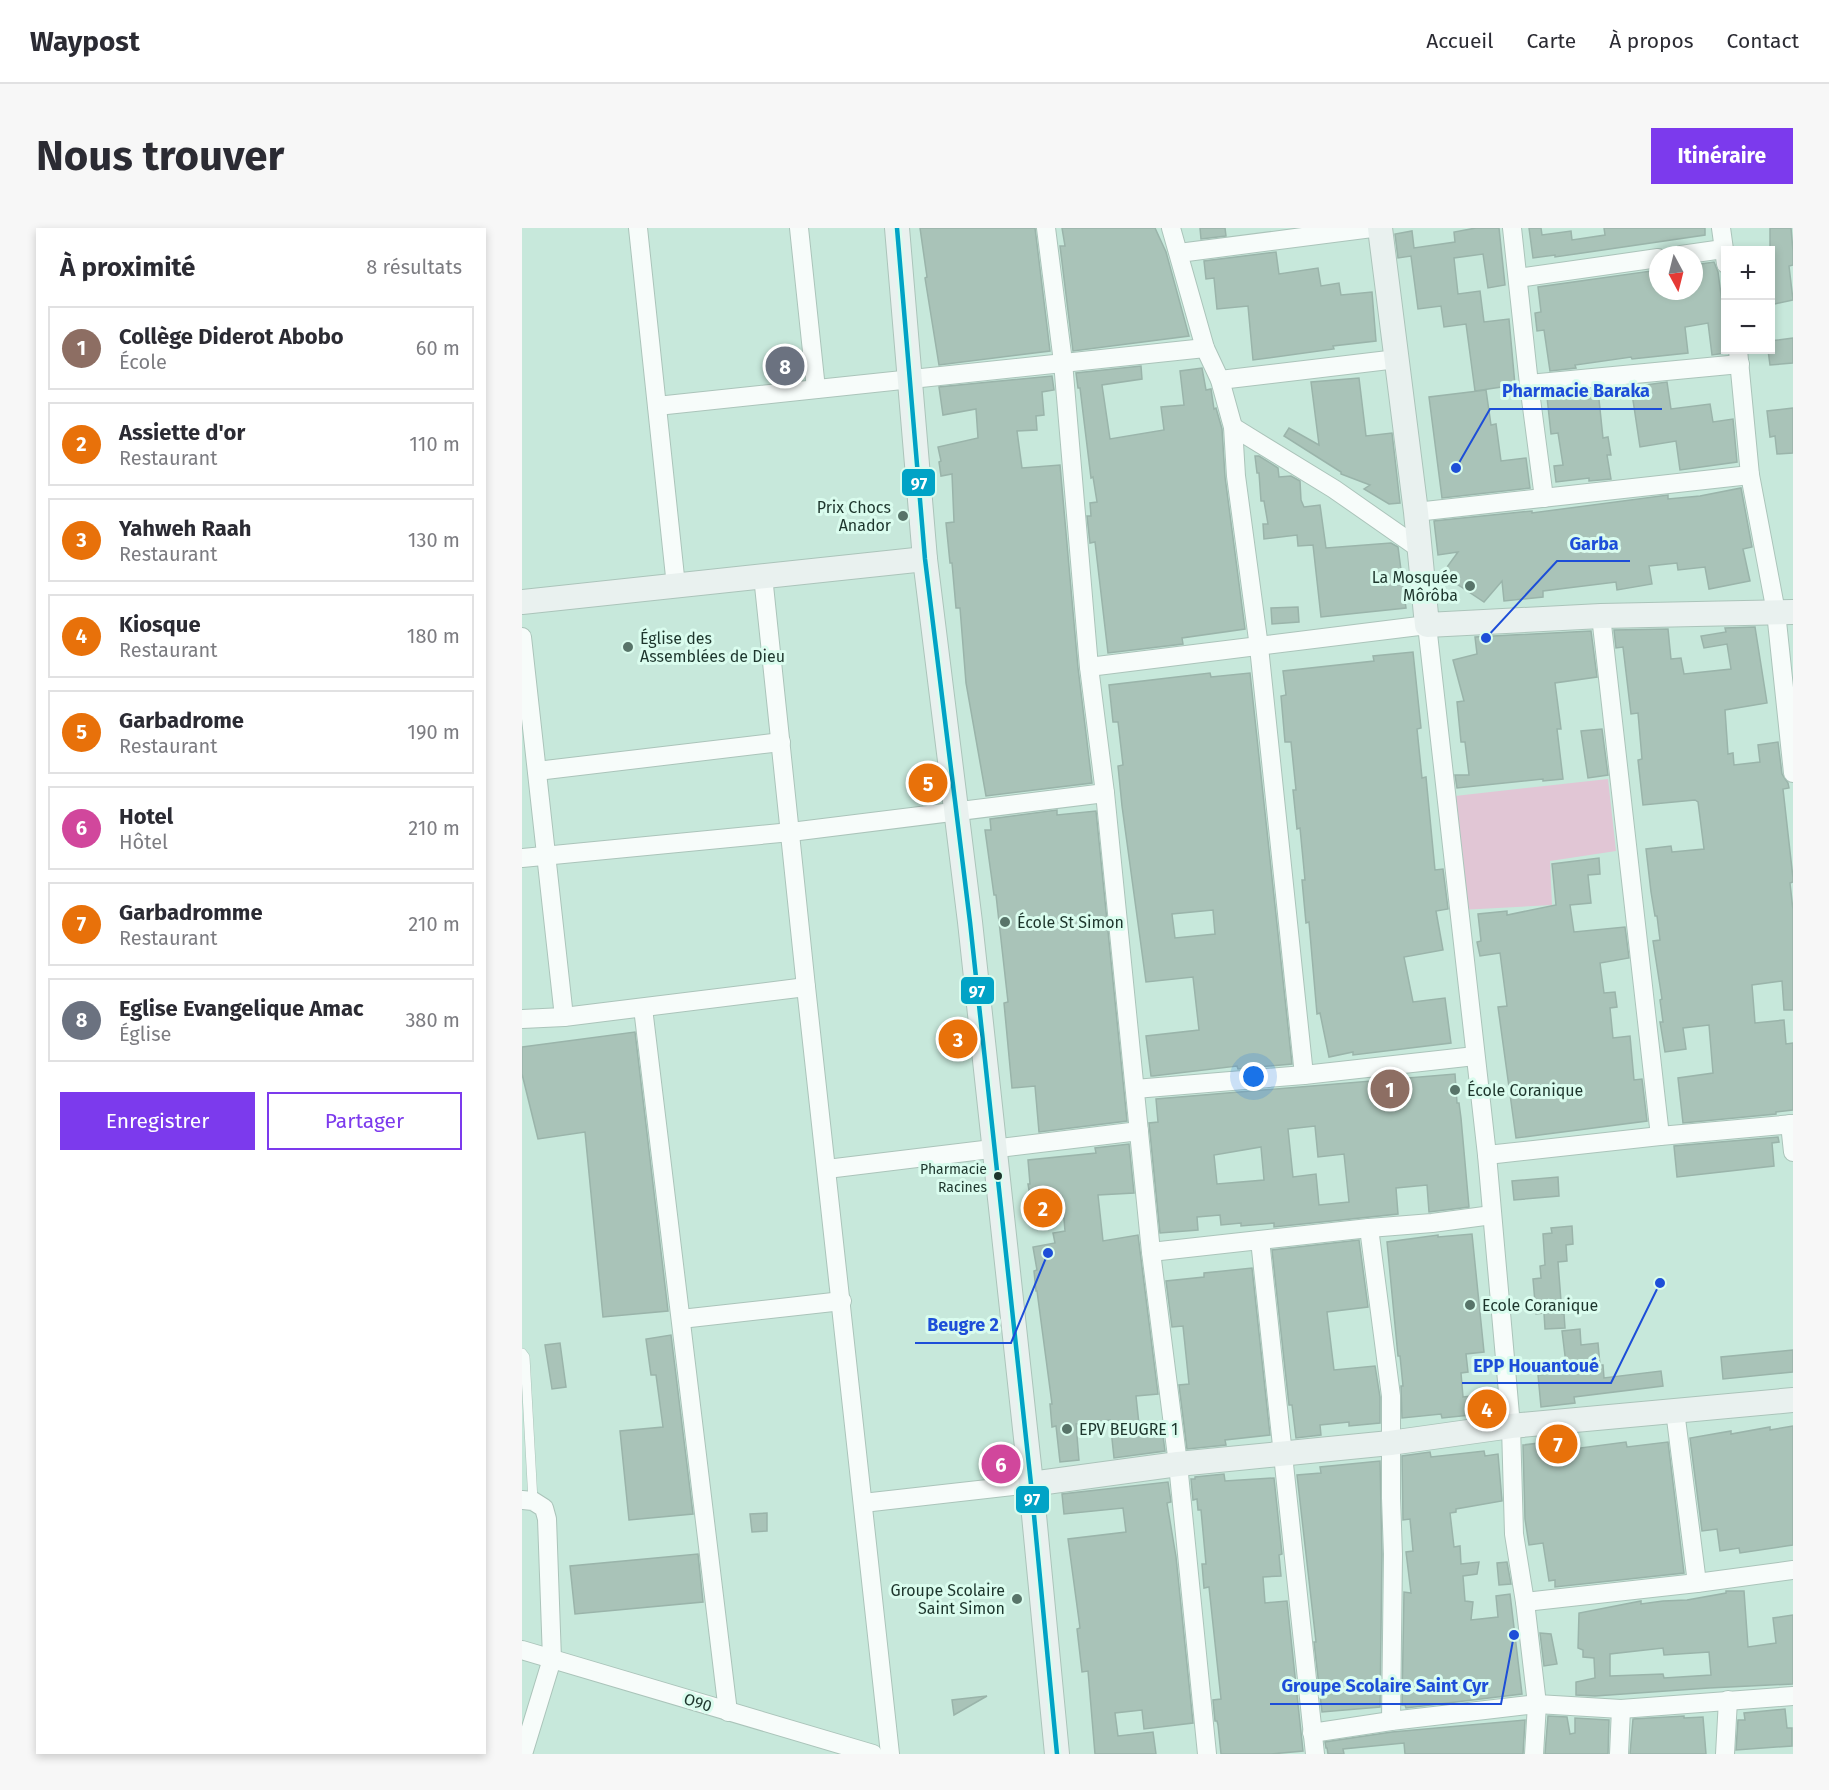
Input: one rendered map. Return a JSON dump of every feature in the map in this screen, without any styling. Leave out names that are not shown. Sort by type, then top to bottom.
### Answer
[{"type":"street","points":[[638,228],[676,586]]},
{"type":"street","points":[[799,228],[816,389]]},
{"type":"street","points":[[897,228],[925,559],[970,922],[1031,1484],[1057,1754]]},
{"type":"street","points":[[1046,228],[1063,363],[1089,667],[1105,793],[1151,1252],[1178,1464],[1207,1754]]},
{"type":"street","points":[[1172,228],[1205,348],[1220,380],[1233,427],[1236,476],[1259,647],[1304,1075]]},
{"type":"street","points":[[1179,253],[1372,228]]},
{"type":"street","points":[[1380,228],[1416,512],[1426,626],[1486,1155],[1510,1426],[1514,1534],[1537,1704],[1534,1754]]},
{"type":"street","points":[[1512,228],[1544,498]]},
{"type":"street","points":[[1721,228],[1723,246]]},
{"type":"street","points":[[1703,256],[1721,256]]},
{"type":"street","points":[[1518,278],[1649,259]]},
{"type":"street","points":[[657,406],[1205,348]]},
{"type":"street","points":[[1529,384],[1739,357],[1750,475],[1784,612],[1793,773]]},
{"type":"street","points":[[1220,380],[1397,359]]},
{"type":"street","points":[[1233,427],[1334,489],[1420,549]]},
{"type":"street","points":[[1416,512],[1750,475]]},
{"type":"street","points":[[522,602],[925,559]]},
{"type":"street","points":[[763,576],[890,1754]]},
{"type":"street","points":[[1089,667],[1426,626],[1601,616],[1784,612]]},
{"type":"street","points":[[1601,616],[1660,1136]]},
{"type":"street","points":[[522,637],[564,1017]]},
{"type":"street","points":[[537,771],[781,742]]},
{"type":"street","points":[[522,858],[791,832],[1105,793]]},
{"type":"street","points":[[522,1019],[564,1017],[806,987]]},
{"type":"street","points":[[643,1008],[728,1712]]},
{"type":"street","points":[[1135,1089],[1304,1075],[1475,1056]]},
{"type":"street","points":[[1486,1155],[1791,1124],[1793,1152]]},
{"type":"street","points":[[827,1169],[1139,1131]]},
{"type":"street","points":[[1151,1252],[1492,1215]]},
{"type":"street","points":[[1369,1228],[1391,1396],[1393,1554],[1391,1721]]},
{"type":"street","points":[[1260,1240],[1315,1754]]},
{"type":"street","points":[[681,1319],[842,1301]]},
{"type":"street","points":[[863,1503],[1178,1464],[1390,1443],[1510,1426],[1793,1400]]},
{"type":"street","points":[[1675,1411],[1696,1583]]},
{"type":"street","points":[[523,1754],[552,1659],[547,1519],[544,1508],[527,1500]]},
{"type":"street","points":[[1525,1602],[1793,1570]]},
{"type":"street","name":"O90","points":[[522,1650],[873,1754]]},
{"type":"street","points":[[1312,1733],[1391,1721],[1537,1704],[1621,1708],[1793,1696]]},
{"type":"street","points":[[1725,1754],[1728,1700]]},
{"type":"street","points":[[1619,1754],[1621,1708]]},
{"type":"lane","points":[[522,1353],[525,1357],[527,1500]]},
{"type":"shaded area","points":[[1608,779],[1616,851],[1550,861],[1552,905],[1460,910],[1446,797]]},
{"type":"building","points":[[920,228],[1035,228],[1050,351],[939,365],[925,278],[927,277]]},
{"type":"building","points":[[1062,228],[1155,228],[1166,252],[1189,336],[1073,351],[1060,246],[1065,246]]},
{"type":"building","points":[[1200,228],[1225,228],[1226,236],[1201,239]]},
{"type":"building","points":[[1476,228],[1499,228],[1505,285],[1488,288],[1483,254],[1454,258],[1458,294],[1480,291],[1484,322],[1509,319],[1515,385],[1475,391],[1466,324],[1444,327],[1441,306],[1418,309],[1411,256],[1398,258],[1395,234],[1412,231],[1414,248],[1455,242],[1454,232]]},
{"type":"building","points":[[1529,228],[1541,228],[1542,235],[1571,231],[1572,240],[1605,235],[1604,228],[1705,228],[1705,235],[1555,257],[1555,255],[1533,258]]},
{"type":"building","points":[[1770,228],[1791,228],[1793,265],[1789,266],[1793,300],[1775,304],[1775,246],[1770,246]]},
{"type":"building","points":[[1276,252],[1279,274],[1318,268],[1321,286],[1339,283],[1341,295],[1372,292],[1376,341],[1253,360],[1248,306],[1217,309],[1214,278],[1206,279],[1204,261]]},
{"type":"building","points":[[1714,262],[1718,272],[1721,295],[1721,354],[1712,355],[1708,323],[1685,327],[1688,353],[1632,359],[1631,357],[1550,371],[1544,330],[1537,331],[1535,313],[1541,312],[1538,287],[1649,271],[1649,300],[1703,300],[1703,264]]},
{"type":"building","points":[[1793,338],[1793,363],[1770,365],[1769,354],[1775,354],[1775,340]]},
{"type":"building","points":[[1141,366],[1142,379],[1102,385],[1110,439],[1164,430],[1161,407],[1184,405],[1180,371],[1202,368],[1206,390],[1211,389],[1214,409],[1216,408],[1222,429],[1225,477],[1245,629],[1182,638],[1183,644],[1108,653],[1095,542],[1090,543],[1087,516],[1091,516],[1090,503],[1097,502],[1093,477],[1091,478],[1080,388],[1078,388],[1076,373]]},
{"type":"building","points":[[1052,376],[1054,390],[1042,392],[1044,415],[1036,416],[1037,430],[1017,431],[1022,468],[1060,465],[1078,668],[1092,783],[986,796],[966,683],[960,608],[956,608],[952,563],[950,563],[946,523],[954,522],[952,474],[941,476],[938,447],[978,438],[976,409],[943,415],[939,387]]},
{"type":"building","points":[[1359,378],[1366,436],[1392,433],[1400,503],[1389,504],[1364,489],[1370,485],[1341,474],[1284,436],[1289,428],[1319,445],[1311,382]]},
{"type":"building","points":[[1667,382],[1671,409],[1710,404],[1713,422],[1733,419],[1737,462],[1680,470],[1676,441],[1640,447],[1631,387]]},
{"type":"building","points":[[1486,390],[1491,425],[1496,424],[1501,461],[1526,458],[1530,488],[1442,498],[1429,397]]},
{"type":"building","points":[[1598,390],[1603,438],[1608,437],[1611,455],[1607,455],[1611,479],[1589,481],[1589,478],[1556,482],[1554,466],[1563,465],[1558,433],[1551,434],[1547,397]]},
{"type":"building","points":[[1793,408],[1793,453],[1777,454],[1775,436],[1770,437],[1767,411]]},
{"type":"building","points":[[1255,456],[1259,456],[1278,468],[1279,477],[1291,476],[1300,481],[1301,500],[1304,507],[1320,505],[1326,548],[1391,543],[1398,547],[1406,608],[1321,617],[1313,545],[1298,546],[1297,535],[1264,539],[1263,524],[1268,524],[1264,501],[1261,501]]},
{"type":"building","points":[[1741,488],[1752,547],[1743,549],[1750,581],[1709,589],[1705,567],[1678,570],[1677,563],[1649,566],[1652,584],[1617,590],[1616,582],[1543,591],[1543,597],[1504,601],[1502,581],[1484,602],[1442,574],[1458,552],[1438,555],[1434,521],[1532,511],[1532,513],[1668,495],[1668,499],[1700,496]]},
{"type":"building","points":[[1298,607],[1299,622],[1272,624],[1271,608]]},
{"type":"building","points":[[1755,627],[1767,703],[1725,710],[1728,754],[1733,753],[1734,765],[1760,762],[1758,745],[1778,742],[1782,774],[1789,788],[1783,789],[1793,878],[1793,882],[1790,883],[1793,910],[1793,1010],[1784,1010],[1782,981],[1752,985],[1755,1023],[1784,1020],[1786,1044],[1793,1043],[1793,1110],[1776,1112],[1776,1114],[1683,1123],[1678,1078],[1713,1073],[1709,1025],[1683,1028],[1686,1049],[1665,1052],[1660,1022],[1663,1022],[1660,1000],[1662,999],[1653,941],[1660,940],[1646,849],[1671,846],[1672,852],[1704,849],[1698,802],[1695,800],[1643,805],[1638,760],[1642,759],[1638,713],[1631,714],[1623,647],[1616,648],[1614,630],[1668,629],[1671,659],[1681,658],[1684,674],[1731,669],[1727,644],[1704,648],[1701,636],[1726,632],[1725,628]]},
{"type":"building","points":[[1591,631],[1597,677],[1555,683],[1561,729],[1557,729],[1563,779],[1457,788],[1455,775],[1469,775],[1465,742],[1461,742],[1457,702],[1464,701],[1453,660],[1477,654],[1475,637]]},
{"type":"building","points":[[1413,652],[1421,728],[1417,729],[1422,778],[1426,777],[1435,870],[1443,869],[1448,909],[1436,911],[1443,950],[1404,957],[1413,1002],[1445,998],[1451,1043],[1353,1055],[1353,1052],[1329,1057],[1320,1013],[1317,1014],[1309,922],[1306,923],[1302,880],[1305,880],[1300,828],[1297,829],[1293,790],[1296,790],[1291,742],[1285,742],[1281,696],[1286,695],[1283,671],[1374,661],[1373,656]]},
{"type":"building","points":[[1210,673],[1211,677],[1250,673],[1292,1064],[1238,1069],[1237,1066],[1151,1076],[1146,1036],[1199,1030],[1193,977],[1146,982],[1122,806],[1118,766],[1123,765],[1118,722],[1113,722],[1109,685]],"holes":[[[1213,910],[1215,934],[1175,938],[1172,914]]]},
{"type":"building","points":[[1602,729],[1608,775],[1588,778],[1581,731]]},
{"type":"building","points":[[1057,810],[1057,815],[1096,811],[1127,1121],[1039,1132],[1035,1086],[1012,1088],[1004,1003],[1008,1002],[996,895],[994,895],[985,830],[991,830],[990,819]]},
{"type":"building","points":[[1599,858],[1600,874],[1588,875],[1591,903],[1570,905],[1574,932],[1625,927],[1629,958],[1600,963],[1604,993],[1615,992],[1617,1007],[1610,1008],[1613,1038],[1630,1036],[1634,1080],[1642,1079],[1647,1121],[1516,1138],[1498,1007],[1507,1006],[1500,953],[1480,956],[1477,942],[1481,941],[1478,914],[1507,911],[1507,915],[1556,905],[1552,864]]},
{"type":"building","points":[[635,1032],[668,1311],[603,1317],[585,1132],[538,1139],[522,1074],[522,1047]]},
{"type":"building","points":[[1455,1074],[1469,1207],[1429,1212],[1427,1185],[1396,1188],[1398,1214],[1274,1227],[1274,1223],[1221,1225],[1220,1215],[1197,1217],[1198,1230],[1160,1233],[1149,1123],[1158,1122],[1156,1099]],"holes":[[[1315,1126],[1318,1157],[1344,1154],[1349,1202],[1319,1205],[1316,1174],[1293,1177],[1288,1129]],[[1261,1147],[1264,1180],[1217,1184],[1214,1155]]]},
{"type":"building","points":[[1778,1137],[1779,1142],[1772,1143],[1774,1166],[1677,1177],[1674,1146]]},
{"type":"building","points":[[1129,1144],[1134,1193],[1098,1195],[1103,1241],[1138,1235],[1158,1394],[1136,1396],[1139,1424],[1161,1421],[1165,1451],[1114,1458],[1110,1420],[1076,1424],[1079,1460],[1060,1462],[1056,1426],[1052,1427],[1050,1404],[1052,1404],[1036,1291],[1034,1271],[1037,1270],[1033,1247],[1055,1243],[1053,1233],[1065,1231],[1062,1196],[1031,1202],[1028,1160],[1096,1153],[1095,1148]]},
{"type":"building","points":[[1558,1177],[1559,1196],[1514,1200],[1512,1181]]},
{"type":"building","points":[[1572,1226],[1573,1244],[1566,1245],[1567,1261],[1558,1262],[1565,1328],[1545,1329],[1544,1313],[1536,1314],[1533,1279],[1541,1278],[1540,1266],[1545,1265],[1543,1234],[1552,1233],[1551,1228]]},
{"type":"building","points":[[1472,1234],[1484,1352],[1466,1354],[1468,1372],[1461,1373],[1463,1397],[1488,1394],[1490,1413],[1442,1418],[1441,1414],[1402,1418],[1401,1386],[1403,1386],[1387,1242],[1438,1235],[1438,1237]]},
{"type":"building","points":[[1359,1240],[1368,1307],[1327,1312],[1334,1370],[1375,1366],[1380,1397],[1380,1423],[1349,1426],[1349,1422],[1320,1425],[1321,1435],[1296,1438],[1292,1405],[1289,1405],[1272,1250]]},
{"type":"building","points":[[1252,1268],[1270,1435],[1225,1440],[1226,1445],[1187,1449],[1179,1385],[1189,1384],[1183,1326],[1172,1327],[1166,1281],[1204,1277],[1204,1273]]},
{"type":"building","points":[[1580,1329],[1581,1345],[1598,1343],[1604,1378],[1661,1371],[1663,1386],[1574,1397],[1575,1403],[1541,1407],[1538,1375],[1567,1372],[1562,1331]]},
{"type":"building","points":[[671,1335],[693,1514],[629,1520],[620,1431],[663,1427],[656,1375],[651,1375],[646,1339]]},
{"type":"building","points":[[560,1343],[566,1387],[552,1389],[545,1345]]},
{"type":"building","points":[[1793,1350],[1793,1372],[1723,1379],[1721,1357]]},
{"type":"building","points":[[1793,1426],[1793,1545],[1740,1553],[1739,1548],[1720,1551],[1717,1529],[1702,1531],[1690,1438],[1731,1431],[1731,1434],[1770,1427],[1770,1430]]},
{"type":"building","points":[[1572,1439],[1573,1449],[1626,1442],[1627,1447],[1668,1442],[1684,1573],[1555,1587],[1555,1580],[1549,1581],[1543,1543],[1529,1545],[1525,1519],[1523,1445]]},
{"type":"building","points":[[1484,1451],[1485,1456],[1498,1454],[1502,1501],[1456,1509],[1456,1512],[1450,1513],[1454,1547],[1460,1546],[1461,1564],[1479,1562],[1477,1574],[1463,1576],[1465,1601],[1473,1602],[1471,1620],[1498,1617],[1496,1596],[1510,1594],[1522,1694],[1406,1708],[1402,1705],[1404,1592],[1411,1593],[1406,1552],[1413,1551],[1410,1519],[1403,1520],[1402,1456],[1430,1452],[1431,1457]]},
{"type":"building","points":[[1380,1461],[1382,1554],[1380,1707],[1322,1712],[1297,1475],[1321,1473],[1320,1467]]},
{"type":"building","points":[[1224,1474],[1225,1481],[1274,1478],[1282,1554],[1279,1555],[1281,1576],[1263,1577],[1265,1603],[1287,1601],[1303,1751],[1271,1754],[1221,1754],[1213,1700],[1221,1699],[1209,1587],[1204,1588],[1202,1564],[1206,1564],[1201,1510],[1198,1510],[1197,1499],[1193,1500],[1191,1479]]},
{"type":"building","points":[[1168,1482],[1171,1502],[1167,1503],[1176,1557],[1193,1723],[1144,1729],[1142,1710],[1115,1713],[1118,1736],[1153,1732],[1156,1754],[1095,1754],[1088,1671],[1082,1672],[1077,1629],[1080,1628],[1068,1539],[1126,1532],[1123,1508],[1064,1514],[1062,1494]]},
{"type":"building","points":[[767,1513],[767,1531],[752,1532],[750,1514]]},
{"type":"building","points":[[698,1554],[703,1602],[575,1614],[570,1566]]},
{"type":"building","points":[[1507,1562],[1511,1584],[1499,1585],[1497,1563]]},
{"type":"building","points":[[1726,1591],[1744,1591],[1748,1647],[1776,1643],[1773,1618],[1793,1615],[1793,1684],[1595,1696],[1576,1695],[1576,1682],[1595,1678],[1594,1658],[1583,1657],[1583,1650],[1578,1648],[1579,1613],[1641,1601],[1641,1604],[1687,1600],[1726,1593]],"holes":[[[1663,1648],[1664,1655],[1709,1652],[1711,1675],[1664,1678],[1663,1674],[1610,1676],[1610,1654]]]},
{"type":"building","points":[[1540,1633],[1551,1634],[1557,1664],[1544,1666]]},
{"type":"building","points":[[987,1696],[954,1715],[952,1700]]},
{"type":"building","points":[[1785,1709],[1787,1728],[1792,1728],[1792,1746],[1736,1750],[1738,1720],[1745,1720],[1744,1713]]},
{"type":"building","points":[[1548,1716],[1567,1717],[1570,1734],[1575,1733],[1575,1718],[1609,1720],[1608,1754],[1545,1754]]},
{"type":"building","points":[[1684,1716],[1684,1718],[1703,1717],[1706,1754],[1630,1754],[1633,1719]]},
{"type":"building","points":[[1525,1720],[1523,1754],[1405,1754],[1404,1743],[1343,1749],[1344,1754],[1328,1754],[1325,1742],[1392,1732]]},
{"type":"transit line","name":"97","points":[[897,228],[925,559],[970,922],[1031,1484],[1057,1754]]},
{"type":"place","name":"Eglise Evangelique Amac","points":[[785,366]]},
{"type":"place","name":"Pharmacie Baraka","points":[[1456,468]]},
{"type":"place","name":"Prix Chocs Anador","points":[[903,516]]},
{"type":"place","name":"La Mosquée Môrôba","points":[[1470,586]]},
{"type":"place","name":"Garba","points":[[1486,638]]},
{"type":"place","name":"Église des Assemblées de Dieu","points":[[628,647]]},
{"type":"place","name":"Garbadrome","points":[[928,783]]},
{"type":"place","name":"École St Simon","points":[[1005,922]]},
{"type":"place","name":"Yahweh Raah","points":[[958,1039]]},
{"type":"place","name":"Collège Diderot Abobo","points":[[1390,1089]]},
{"type":"place","name":"École Coranique","points":[[1455,1090]]},
{"type":"place","name":"Pharmacie Racines","points":[[998,1176]]},
{"type":"place","name":"Assiette d'or","points":[[1043,1208]]},
{"type":"place","name":"Beugre 2","points":[[1048,1253]]},
{"type":"place","name":"EPP Houantoué","points":[[1660,1283]]},
{"type":"place","name":"Ecole Coranique","points":[[1470,1305]]},
{"type":"place","name":"Kiosque","points":[[1487,1409]]},
{"type":"place","name":"EPV BEUGRE 1","points":[[1067,1429]]},
{"type":"place","name":"Garbadromme","points":[[1558,1444]]},
{"type":"place","name":"Hotel","points":[[1001,1464]]},
{"type":"place","name":"Groupe Scolaire Saint Simon","points":[[1017,1599]]},
{"type":"place","name":"Groupe Scolaire Saint Cyr","points":[[1514,1635]]}]
